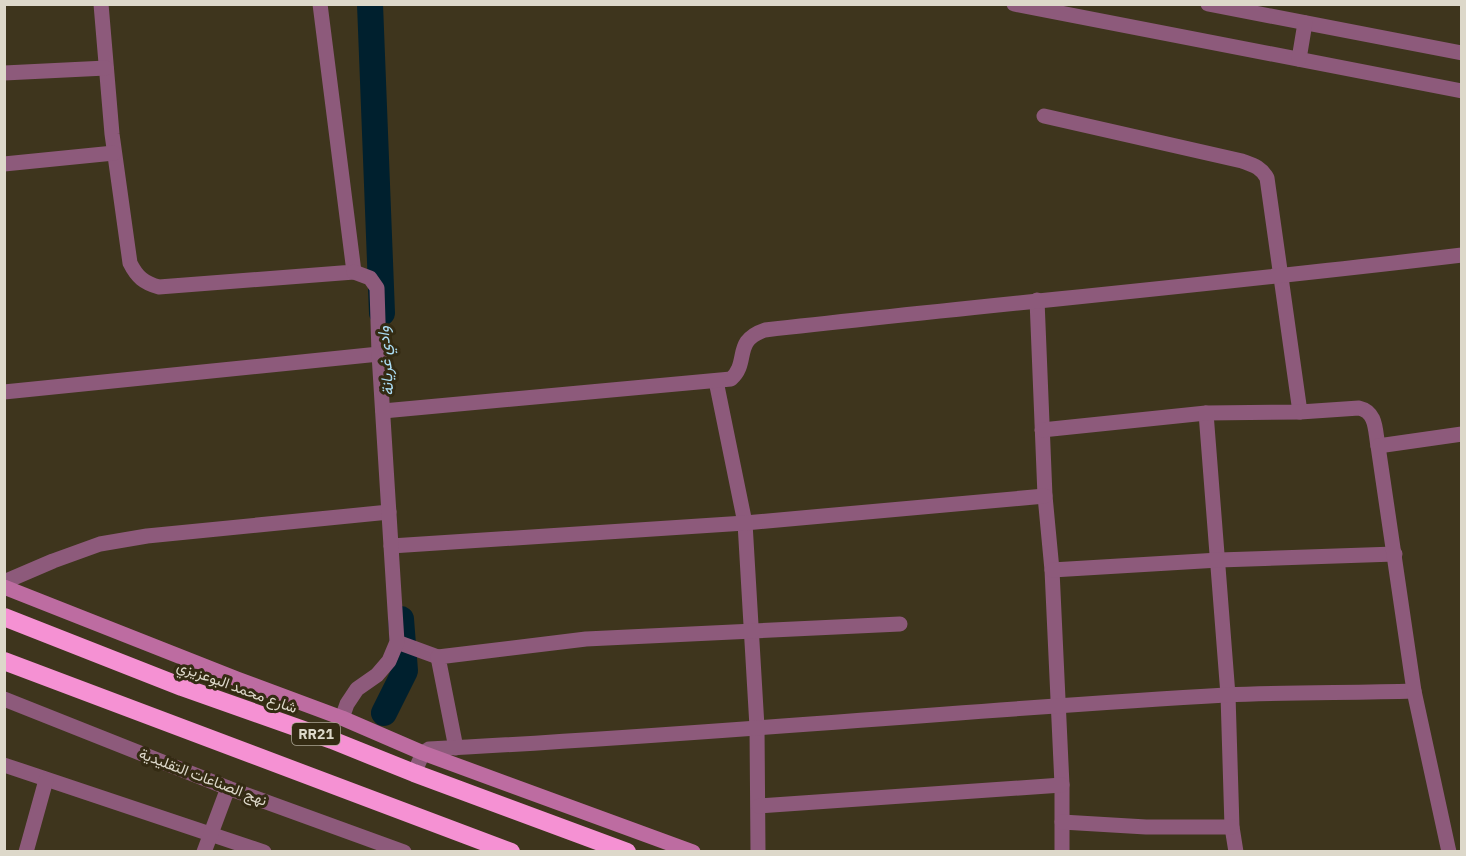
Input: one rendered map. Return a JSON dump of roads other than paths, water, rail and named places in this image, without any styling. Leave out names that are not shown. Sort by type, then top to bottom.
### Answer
[{"type":"highway","name":"شارع محمد البوعزيزي","points":[[4,617],[182,687],[332,740],[627,852]]},
{"type":"highway","points":[[4,660],[489,847],[511,852]]},
{"type":"main road","points":[[4,585],[237,679],[342,718],[423,753],[693,852]]},
{"type":"street","points":[[101,4],[114,153],[130,263],[136,275],[146,284],[159,287],[354,272],[370,278],[378,293],[382,411],[397,642],[390,661],[377,675],[357,689],[347,704],[342,718]]},
{"type":"street","points":[[320,4],[354,272]]},
{"type":"street","points":[[1014,4],[1461,91]]},
{"type":"street","points":[[1208,4],[1461,53]]},
{"type":"street","points":[[1299,59],[1305,23]]},
{"type":"street","points":[[4,72],[106,68]]},
{"type":"street","points":[[1044,116],[1257,166],[1263,171],[1267,178],[1300,412]]},
{"type":"street","points":[[4,164],[114,153]]},
{"type":"street","points":[[382,411],[731,379],[738,372],[746,342],[753,334],[765,330],[1037,300],[1280,277],[1461,255]]},
{"type":"street","points":[[1037,300],[1045,496],[1052,570],[1062,785],[1062,852]]},
{"type":"street","points":[[4,392],[379,354]]},
{"type":"street","points":[[716,381],[745,523],[757,727],[758,852]]},
{"type":"street","points":[[1042,430],[1206,413],[1300,412],[1359,408],[1367,410],[1372,415],[1395,554],[1414,691],[1449,852]]},
{"type":"street","points":[[1206,413],[1219,560],[1228,695],[1232,827],[1236,852]]},
{"type":"street","points":[[1378,446],[1461,434]]},
{"type":"street","points":[[391,546],[745,523],[1045,496]]},
{"type":"street","points":[[4,585],[53,561],[100,544],[147,536],[389,512]]},
{"type":"street","points":[[1052,570],[1219,560],[1395,554]]},
{"type":"street","points":[[397,642],[438,657],[586,639],[900,624]]},
{"type":"street","points":[[438,657],[456,748]]},
{"type":"street","points":[[414,773],[423,753],[429,749],[566,742],[1228,695],[1414,691]]},
{"type":"street","name":"نهج الصناعات التقليدية","points":[[4,699],[228,788],[404,852]]},
{"type":"street","points":[[4,765],[264,852]]},
{"type":"street","points":[[26,852],[46,780]]},
{"type":"street","points":[[759,806],[1062,785]]},
{"type":"street","points":[[204,852],[228,788]]},
{"type":"street","points":[[1062,822],[1146,827],[1232,827]]},
{"type":"waterway","name":"وادي غريانة","points":[[370,4],[382,313]]},
{"type":"waterway","name":"وادي غريانة","points":[[384,713],[405,671],[401,619]]}]
